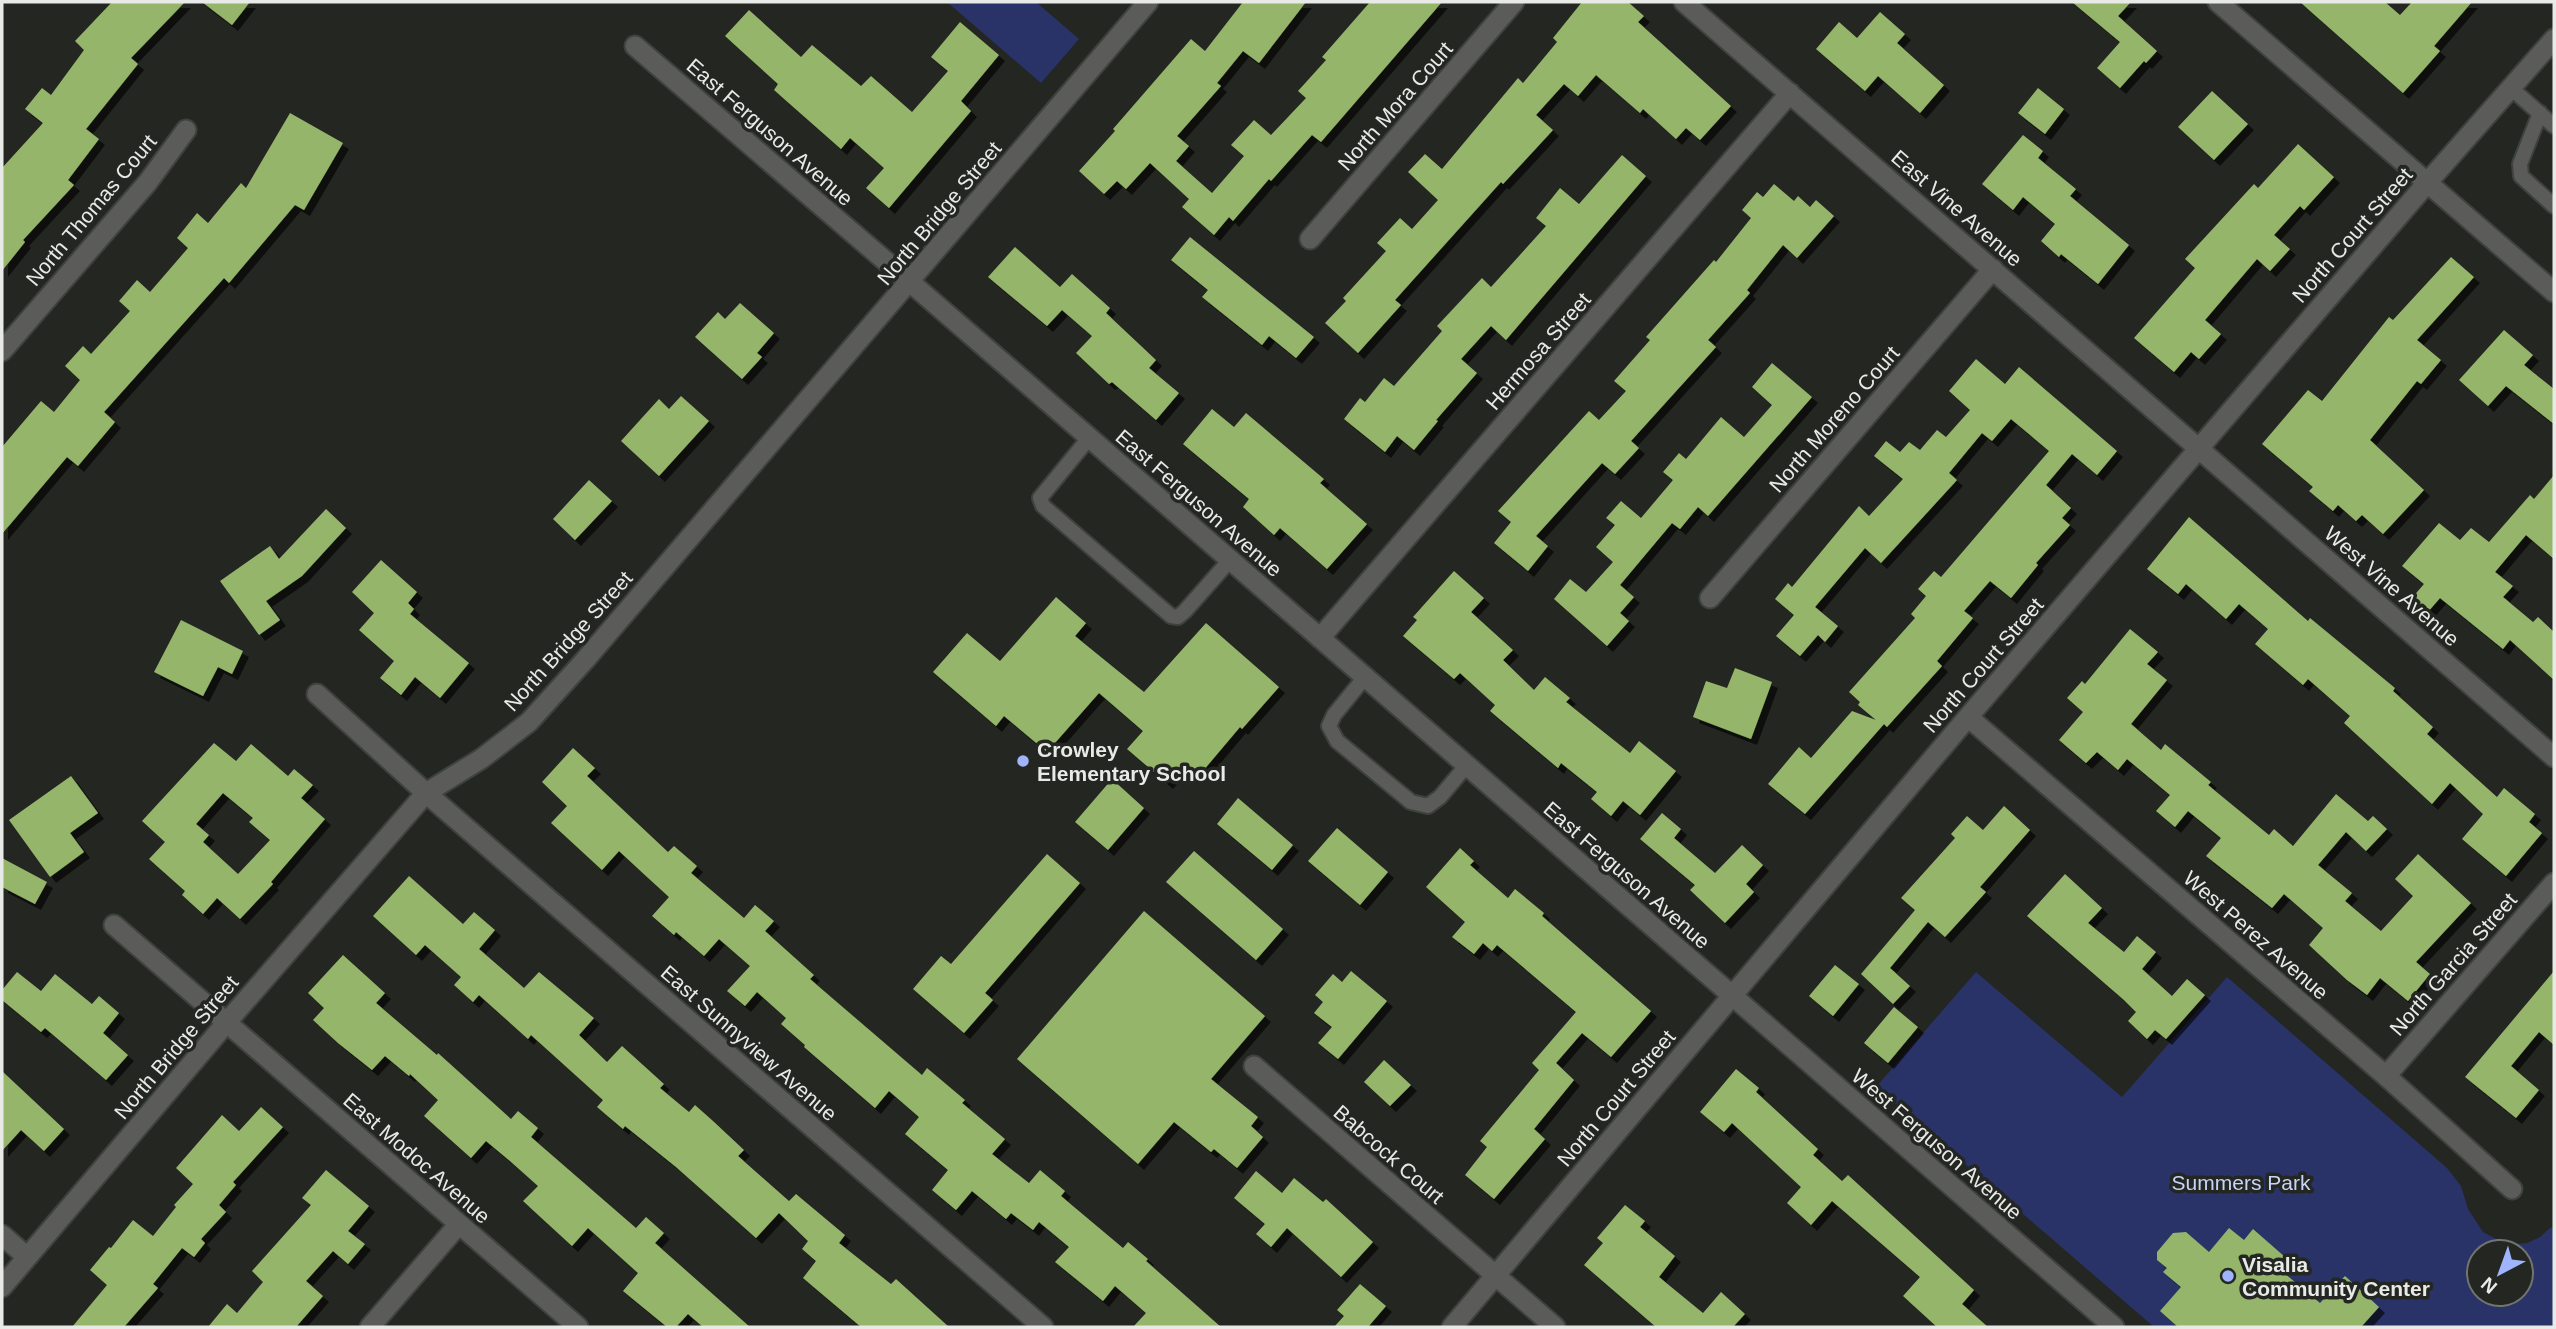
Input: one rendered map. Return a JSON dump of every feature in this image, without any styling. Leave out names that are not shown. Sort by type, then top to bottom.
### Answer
[{"type":"street","name":"North Bridge Street","points":[[2,1287],[426,793],[481,759],[529,722],[911,282],[1148,2]]},
{"type":"street","name":"North Mora Court","points":[[1310,239],[1514,2]]},
{"type":"street","name":"East Vine Avenue","points":[[1684,2],[2199,449]]},
{"type":"street","points":[[2218,2],[2554,292]]},
{"type":"street","name":"North Court Street","points":[[1452,1327],[1968,717],[2554,39]]},
{"type":"street","name":"East Ferguson Avenue","points":[[635,46],[911,282],[1731,996]]},
{"type":"street","name":"Hermosa Street","points":[[1320,638],[1790,93]]},
{"type":"street","name":"North Thomas Court","points":[[2,351],[148,182],[186,130]]},
{"type":"street","name":"North Moreno Court","points":[[1710,597],[1993,269]]},
{"type":"street","name":"West Vine Avenue","points":[[2199,449],[2554,757]]},
{"type":"street","name":"East Sunnyview Avenue","points":[[317,694],[426,793],[1042,1327]]},
{"type":"street","name":"West Perez Avenue","points":[[1968,717],[2386,1076],[2512,1189]]},
{"type":"street","name":"North Garcia Street","points":[[2386,1076],[2554,883]]},
{"type":"street","name":"East Modoc Avenue","points":[[114,925],[578,1327]]},
{"type":"street","name":"West Ferguson Avenue","points":[[1731,996],[2114,1327]]},
{"type":"street","name":"Babcock Court","points":[[1254,1066],[1555,1327]]},
{"type":"street","points":[[370,1327],[459,1224]]},
{"type":"street","points":[[2,1235],[27,1257]]},
{"type":"lane","points":[[2512,89],[2554,126]]},
{"type":"lane","points":[[2540,113],[2520,164],[2521,176],[2554,206]]},
{"type":"lane","points":[[1089,438],[1040,498],[1042,506],[1171,616],[1178,617],[1185,611],[1230,560]]},
{"type":"lane","points":[[1365,677],[1334,715],[1329,726],[1338,741],[1411,802],[1428,806],[1440,797],[1467,765]]},
{"type":"green space","points":[[947,2],[1036,2],[1079,39],[1041,83]]},
{"type":"green space","name":"Summers Park","points":[[1976,972],[2122,1097],[2227,977],[2447,1168],[2461,1186],[2468,1209],[2483,1232],[2495,1238],[2465,1238],[2465,1308],[2535,1308],[2535,1239],[2551,1227],[2554,1230],[2554,1327],[2154,1327],[1876,1087]]},
{"type":"building","points":[[112,2],[185,2],[131,58],[138,64],[86,129],[99,139],[68,180],[74,185],[23,240],[25,242],[2,271],[2,168],[43,123],[25,109],[42,88],[51,95],[84,50],[75,41]]},
{"type":"building","points":[[202,2],[250,2],[232,25]]},
{"type":"building","points":[[1243,2],[1306,2],[1259,63],[1243,51],[1217,83],[1221,86],[1177,136],[1189,146],[1176,161],[1212,193],[1244,156],[1231,145],[1254,120],[1271,135],[1306,98],[1298,91],[1326,60],[1322,57],[1370,2],[1442,2],[1321,142],[1312,135],[1233,221],[1229,217],[1214,235],[1182,207],[1189,199],[1150,163],[1126,189],[1117,181],[1104,194],[1079,171],[1191,39],[1205,51]]},
{"type":"building","points":[[1582,2],[1628,2],[1644,16],[1638,22],[1731,106],[1700,140],[1686,128],[1676,139],[1643,109],[1640,113],[1596,75],[1578,96],[1564,84],[1536,115],[1553,130],[1503,184],[1501,182],[1395,300],[1401,305],[1358,353],[1325,323],[1346,301],[1343,298],[1386,251],[1377,243],[1400,218],[1412,229],[1438,200],[1408,172],[1425,154],[1442,169],[1518,78],[1523,83],[1557,42],[1553,38]]},
{"type":"building","points":[[2072,2],[2131,2],[2118,16],[2157,51],[2146,63],[2144,61],[2120,88],[2097,68],[2120,42]]},
{"type":"building","points":[[2300,2],[2385,2],[2400,15],[2412,2],[2472,2],[2434,46],[2440,51],[2403,93]]},
{"type":"building","points":[[749,10],[801,57],[812,45],[861,86],[871,76],[912,112],[948,71],[931,57],[960,22],[999,55],[961,101],[971,111],[889,208],[866,188],[884,168],[850,138],[841,149],[774,90],[778,84],[725,36]]},
{"type":"building","points":[[1880,12],[1905,34],[1897,43],[1944,85],[1920,113],[1878,76],[1865,91],[1816,49],[1839,22],[1857,38]]},
{"type":"building","points":[[2038,88],[2064,109],[2045,134],[2018,113]]},
{"type":"building","points":[[2212,91],[2248,124],[2214,160],[2178,127]]},
{"type":"building","points":[[290,113],[343,143],[304,210],[295,205],[229,283],[224,278],[104,412],[115,422],[78,466],[67,457],[2,534],[2,447],[41,401],[54,412],[80,380],[65,366],[83,346],[91,354],[130,311],[119,301],[137,280],[150,292],[188,248],[177,238],[197,213],[208,223],[241,183],[246,188]]},
{"type":"building","points":[[2023,135],[2043,151],[2038,158],[2076,189],[2070,196],[2129,245],[2098,284],[2041,241],[2055,224],[2023,197],[2013,210],[1982,184]]},
{"type":"building","points":[[2298,144],[2334,177],[2304,210],[2300,206],[2274,235],[2290,249],[2270,271],[2257,259],[2205,320],[2221,334],[2199,359],[2191,352],[2174,372],[2134,338],[2195,268],[2185,259],[2254,184],[2258,188]]},
{"type":"building","points":[[1622,155],[1646,176],[1506,340],[1491,326],[1461,359],[1477,373],[1414,450],[1397,436],[1385,452],[1344,419],[1360,398],[1365,402],[1384,378],[1394,386],[1442,331],[1437,326],[1482,278],[1491,287],[1546,226],[1536,218],[1560,188],[1579,204]]},
{"type":"building","points":[[1774,184],[1794,201],[1798,196],[1810,207],[1816,200],[1834,216],[1797,258],[1783,245],[1747,290],[1750,293],[1708,340],[1716,347],[1631,441],[1639,448],[1615,474],[1602,463],[1536,536],[1548,546],[1528,571],[1494,543],[1511,522],[1498,511],[1589,411],[1599,420],[1626,391],[1614,381],[1650,340],[1646,337],[1714,260],[1716,262],[1751,218],[1742,210],[1757,192],[1763,197]]},
{"type":"building","points":[[1190,237],[1314,337],[1296,358],[1269,336],[1262,345],[1202,297],[1208,290],[1171,260]]},
{"type":"building","points":[[1015,247],[1060,287],[1072,274],[1110,308],[1106,313],[1156,360],[1149,368],[1179,393],[1156,420],[1112,382],[1109,384],[1076,353],[1092,336],[1062,310],[1047,326],[988,277]]},
{"type":"building","points":[[2451,257],[2474,277],[2417,340],[2441,360],[2421,384],[2417,381],[2370,440],[2424,490],[2383,534],[2362,515],[2356,521],[2338,505],[2333,511],[2309,491],[2313,487],[2262,444],[2308,390],[2322,401],[2389,317],[2393,320]]},
{"type":"building","points":[[740,303],[774,333],[757,353],[762,357],[742,379],[695,337],[718,312],[725,319]]},
{"type":"building","points":[[2504,330],[2533,355],[2524,365],[2554,389],[2554,424],[2506,386],[2488,406],[2459,380]]},
{"type":"building","points":[[1976,359],[2005,384],[2019,367],[2117,451],[2097,475],[2072,454],[2046,485],[2071,508],[2062,518],[2070,525],[2036,563],[2038,565],[2011,598],[1990,581],[1964,611],[1973,618],[1937,661],[1942,666],[1887,727],[1884,724],[1805,814],[1768,784],[1799,747],[1811,758],[1852,711],[1876,720],[1858,705],[1860,702],[1849,692],[1915,618],[1911,614],[1926,596],[1918,589],[1934,571],[1941,577],[2049,451],[2011,419],[1992,441],[1982,433],[1949,473],[1957,480],[1881,563],[1865,548],[1815,607],[1838,626],[1825,642],[1818,635],[1800,656],[1776,636],[1794,615],[1775,599],[1788,583],[1792,587],[1859,506],[1869,516],[1903,479],[1874,456],[1886,441],[1900,452],[1909,442],[1920,450],[1937,430],[1946,437],[1970,410],[1949,391]]},
{"type":"building","points":[[1772,363],[1812,397],[1708,516],[1698,507],[1680,529],[1672,523],[1620,585],[1634,597],[1620,613],[1629,621],[1607,646],[1554,599],[1570,579],[1586,592],[1613,562],[1596,547],[1615,525],[1606,518],[1621,501],[1641,518],[1673,480],[1663,472],[1679,453],[1686,459],[1721,417],[1744,437],[1772,405],[1752,387]]},
{"type":"building","points":[[681,396],[709,421],[659,476],[621,441],[659,399],[669,409]]},
{"type":"building","points":[[1212,409],[1234,427],[1246,413],[1324,479],[1320,483],[1367,524],[1327,569],[1280,528],[1274,535],[1243,507],[1249,499],[1183,444]]},
{"type":"building","points":[[2554,475],[2554,559],[2526,535],[2495,572],[2513,586],[2503,597],[2533,622],[2538,617],[2554,632],[2554,680],[2510,640],[2503,649],[2440,598],[2427,613],[2411,599],[2424,584],[2402,566],[2439,523],[2460,540],[2471,528],[2489,542],[2530,495],[2534,499]]},
{"type":"building","points":[[589,480],[612,501],[575,540],[553,519]]},
{"type":"building","points":[[326,509],[346,528],[302,576],[266,601],[280,620],[259,635],[220,581],[270,546],[279,559]]},
{"type":"building","points":[[2189,517],[2308,621],[2310,618],[2395,688],[2393,691],[2433,727],[2427,734],[2497,797],[2504,788],[2535,814],[2529,822],[2542,833],[2506,876],[2462,839],[2483,814],[2450,783],[2432,804],[2344,723],[2350,716],[2308,679],[2303,685],[2255,644],[2268,629],[2239,604],[2226,619],[2186,584],[2178,594],[2147,569]]},
{"type":"building","points":[[381,560],[417,592],[408,603],[414,609],[410,614],[469,663],[440,698],[415,677],[401,695],[380,678],[394,661],[359,630],[374,613],[352,592]]},
{"type":"building","points":[[1454,571],[1484,598],[1471,612],[1513,650],[1503,660],[1534,690],[1545,677],[1570,698],[1566,702],[1630,753],[1639,741],[1676,771],[1640,815],[1623,801],[1611,816],[1591,799],[1597,792],[1561,763],[1558,768],[1490,711],[1495,705],[1460,673],[1454,679],[1403,636],[1417,620],[1413,617]]},
{"type":"building","points":[[1056,597],[1086,623],[1075,636],[1144,692],[1206,623],[1279,687],[1242,729],[1240,727],[1197,778],[1182,765],[1167,783],[1127,749],[1143,731],[1099,693],[1047,752],[1004,716],[996,726],[933,672],[967,633],[1000,661]]},
{"type":"building","points":[[181,620],[243,651],[232,674],[218,667],[203,696],[154,672]]},
{"type":"building","points":[[2130,629],[2158,652],[2147,664],[2167,680],[2131,724],[2161,750],[2165,744],[2211,782],[2208,785],[2269,835],[2274,829],[2293,846],[2336,794],[2368,821],[2373,816],[2387,829],[2366,851],[2346,832],[2318,865],[2352,893],[2345,901],[2381,931],[2413,896],[2395,879],[2418,854],[2471,903],[2416,962],[2430,974],[2408,1001],[2380,978],[2367,995],[2347,980],[2309,945],[2323,928],[2284,894],[2272,908],[2206,856],[2221,838],[2188,811],[2175,827],[2156,811],[2170,795],[2127,759],[2118,770],[2097,752],[2086,763],[2059,740],[2083,712],[2067,698],[2082,681],[2085,684]]},
{"type":"building","points":[[1735,668],[1772,682],[1751,739],[1693,717],[1706,681],[1727,688]]},
{"type":"building","points":[[214,743],[236,761],[251,744],[288,776],[294,769],[313,785],[301,798],[325,819],[271,882],[273,884],[240,919],[217,898],[203,914],[182,895],[185,891],[149,859],[165,842],[142,821]],"holes":[[[223,793],[253,818],[249,822],[270,840],[238,874],[203,842],[209,835],[196,824]]]},
{"type":"building","points":[[573,748],[595,768],[587,776],[668,852],[674,846],[697,866],[691,873],[744,918],[755,905],[774,921],[765,931],[814,975],[810,979],[922,1075],[927,1068],[965,1100],[962,1103],[1005,1139],[992,1154],[1029,1183],[1040,1170],[1065,1191],[1061,1196],[1123,1248],[1128,1242],[1221,1327],[1133,1327],[1146,1313],[1115,1286],[1103,1301],[1055,1262],[1069,1247],[1039,1222],[1033,1230],[1011,1213],[1006,1219],[972,1191],[956,1210],[932,1190],[948,1170],[905,1134],[919,1117],[889,1091],[875,1108],[804,1047],[805,1045],[781,1024],[786,1018],[757,992],[745,1006],[727,991],[750,966],[719,939],[704,956],[676,932],[674,935],[652,916],[669,897],[619,851],[602,870],[551,823],[567,806],[542,782]]},
{"type":"building","points":[[71,776],[98,813],[70,833],[84,852],[50,877],[9,820]]},
{"type":"building","points":[[1112,779],[1144,808],[1108,850],[1075,822]]},
{"type":"building","points":[[1238,798],[1293,845],[1272,870],[1217,824]]},
{"type":"building","points":[[2004,806],[2030,830],[1980,887],[1986,892],[1945,937],[1928,922],[1890,968],[1910,986],[1893,1004],[1861,974],[1915,910],[1901,898],[1955,838],[1951,834],[1967,816],[1983,830]]},
{"type":"building","points":[[1662,813],[1681,829],[1674,838],[1715,873],[1742,845],[1763,865],[1746,884],[1754,892],[1725,923],[1690,890],[1695,885],[1640,839]]},
{"type":"building","points":[[1337,828],[1388,872],[1360,905],[1308,861]]},
{"type":"building","points":[[1460,848],[1474,861],[1470,865],[1508,898],[1515,889],[1651,1011],[1611,1057],[1582,1033],[1556,1063],[1574,1080],[1534,1129],[1545,1139],[1494,1199],[1465,1175],[1487,1147],[1480,1141],[1539,1070],[1532,1063],[1576,1012],[1497,945],[1492,951],[1483,943],[1474,954],[1452,937],[1465,922],[1426,887]]},
{"type":"building","points":[[1194,851],[1283,929],[1256,960],[1166,882]]},
{"type":"building","points":[[1047,854],[1080,883],[985,993],[993,1000],[964,1033],[913,989],[941,956],[951,964]]},
{"type":"building","points":[[2,858],[47,882],[35,904],[2,887]]},
{"type":"building","points":[[2065,874],[2102,908],[2088,923],[2124,952],[2137,936],[2156,952],[2142,969],[2172,996],[2187,979],[2205,995],[2166,1039],[2155,1030],[2147,1039],[2128,1021],[2136,1012],[2027,916]]},
{"type":"building","points":[[409,876],[463,924],[474,912],[495,930],[479,949],[524,988],[539,972],[594,1018],[579,1035],[607,1062],[622,1046],[664,1084],[660,1088],[689,1112],[695,1105],[713,1121],[744,1150],[738,1156],[789,1201],[796,1194],[845,1235],[839,1243],[891,1284],[896,1279],[949,1327],[861,1327],[803,1278],[816,1261],[802,1249],[808,1241],[779,1213],[756,1238],[676,1167],[625,1126],[623,1129],[597,1107],[603,1100],[531,1035],[528,1039],[479,995],[473,1002],[454,985],[461,977],[425,945],[416,955],[373,916]]},
{"type":"building","points":[[1144,911],[1265,1016],[1211,1079],[1258,1117],[1251,1126],[1263,1137],[1237,1168],[1214,1149],[1211,1152],[1174,1122],[1138,1164],[1017,1059]]},
{"type":"building","points":[[343,955],[385,993],[376,1003],[437,1055],[438,1053],[511,1119],[518,1111],[538,1128],[531,1137],[636,1228],[646,1217],[664,1233],[655,1243],[750,1327],[703,1327],[688,1314],[676,1327],[667,1327],[623,1291],[638,1273],[588,1228],[572,1246],[523,1201],[538,1186],[510,1161],[486,1141],[471,1158],[424,1116],[438,1100],[410,1074],[409,1076],[385,1056],[372,1070],[338,1043],[313,1020],[324,1008],[308,993]]},
{"type":"building","points":[[1835,965],[1859,984],[1833,1016],[1809,996]]},
{"type":"building","points":[[1351,971],[1387,1001],[1338,1059],[1318,1043],[1332,1027],[1314,1013],[1323,1002],[1315,995],[1333,974],[1342,982]]},
{"type":"building","points":[[2554,971],[2554,1045],[2539,1032],[2511,1066],[2539,1090],[2516,1118],[2465,1077]]},
{"type":"building","points":[[17,972],[41,991],[55,974],[92,1004],[99,996],[119,1013],[103,1033],[128,1055],[106,1080],[45,1028],[41,1032],[2,1000],[2,990]]},
{"type":"building","points":[[1894,1007],[1918,1027],[1888,1063],[1864,1043]]},
{"type":"building","points":[[1384,1060],[1411,1085],[1390,1106],[1364,1082]]},
{"type":"building","points":[[1736,1069],[1759,1088],[1756,1092],[1818,1149],[1813,1155],[1842,1181],[1848,1175],[1974,1290],[1962,1304],[1988,1327],[1937,1327],[1903,1296],[1920,1277],[1832,1201],[1811,1225],[1787,1203],[1801,1187],[1732,1123],[1724,1132],[1700,1112]]},
{"type":"building","points":[[2,1071],[64,1129],[44,1151],[21,1130],[2,1151]]},
{"type":"building","points":[[261,1107],[283,1127],[233,1182],[236,1185],[219,1205],[226,1212],[201,1239],[205,1243],[194,1257],[182,1248],[153,1284],[158,1288],[124,1327],[72,1327],[107,1285],[90,1270],[109,1247],[111,1248],[133,1220],[153,1236],[176,1207],[174,1205],[193,1184],[176,1168],[222,1115],[239,1131]]},
{"type":"building","points":[[326,1170],[369,1206],[348,1231],[365,1244],[348,1264],[333,1251],[306,1281],[323,1296],[296,1327],[208,1327],[227,1304],[237,1313],[263,1282],[252,1271],[311,1205],[302,1198]]},
{"type":"building","points":[[1256,1171],[1282,1193],[1294,1178],[1323,1202],[1326,1199],[1373,1242],[1341,1277],[1287,1228],[1271,1247],[1256,1234],[1265,1224],[1234,1198]]},
{"type":"building","points":[[1625,1205],[1645,1221],[1640,1227],[1675,1256],[1659,1277],[1703,1313],[1721,1292],[1745,1314],[1733,1327],[1656,1327],[1584,1265],[1603,1243],[1597,1238]]},
{"type":"building","name":"Visalia Community Center","points":[[2229,1228],[2244,1240],[2253,1229],[2285,1257],[2277,1267],[2320,1303],[2345,1276],[2379,1307],[2361,1327],[2178,1327],[2160,1311],[2181,1287],[2163,1272],[2167,1268],[2157,1260],[2157,1252],[2173,1233],[2186,1232],[2209,1252]]},
{"type":"building","points":[[1360,1284],[1386,1306],[1368,1327],[1334,1327],[1344,1316],[1337,1310]]},
{"type":"place","name":"Crowley Elementary School","points":[[1023,761]]},
{"type":"place","name":"Visalia Community Center","points":[[2228,1276]]}]
